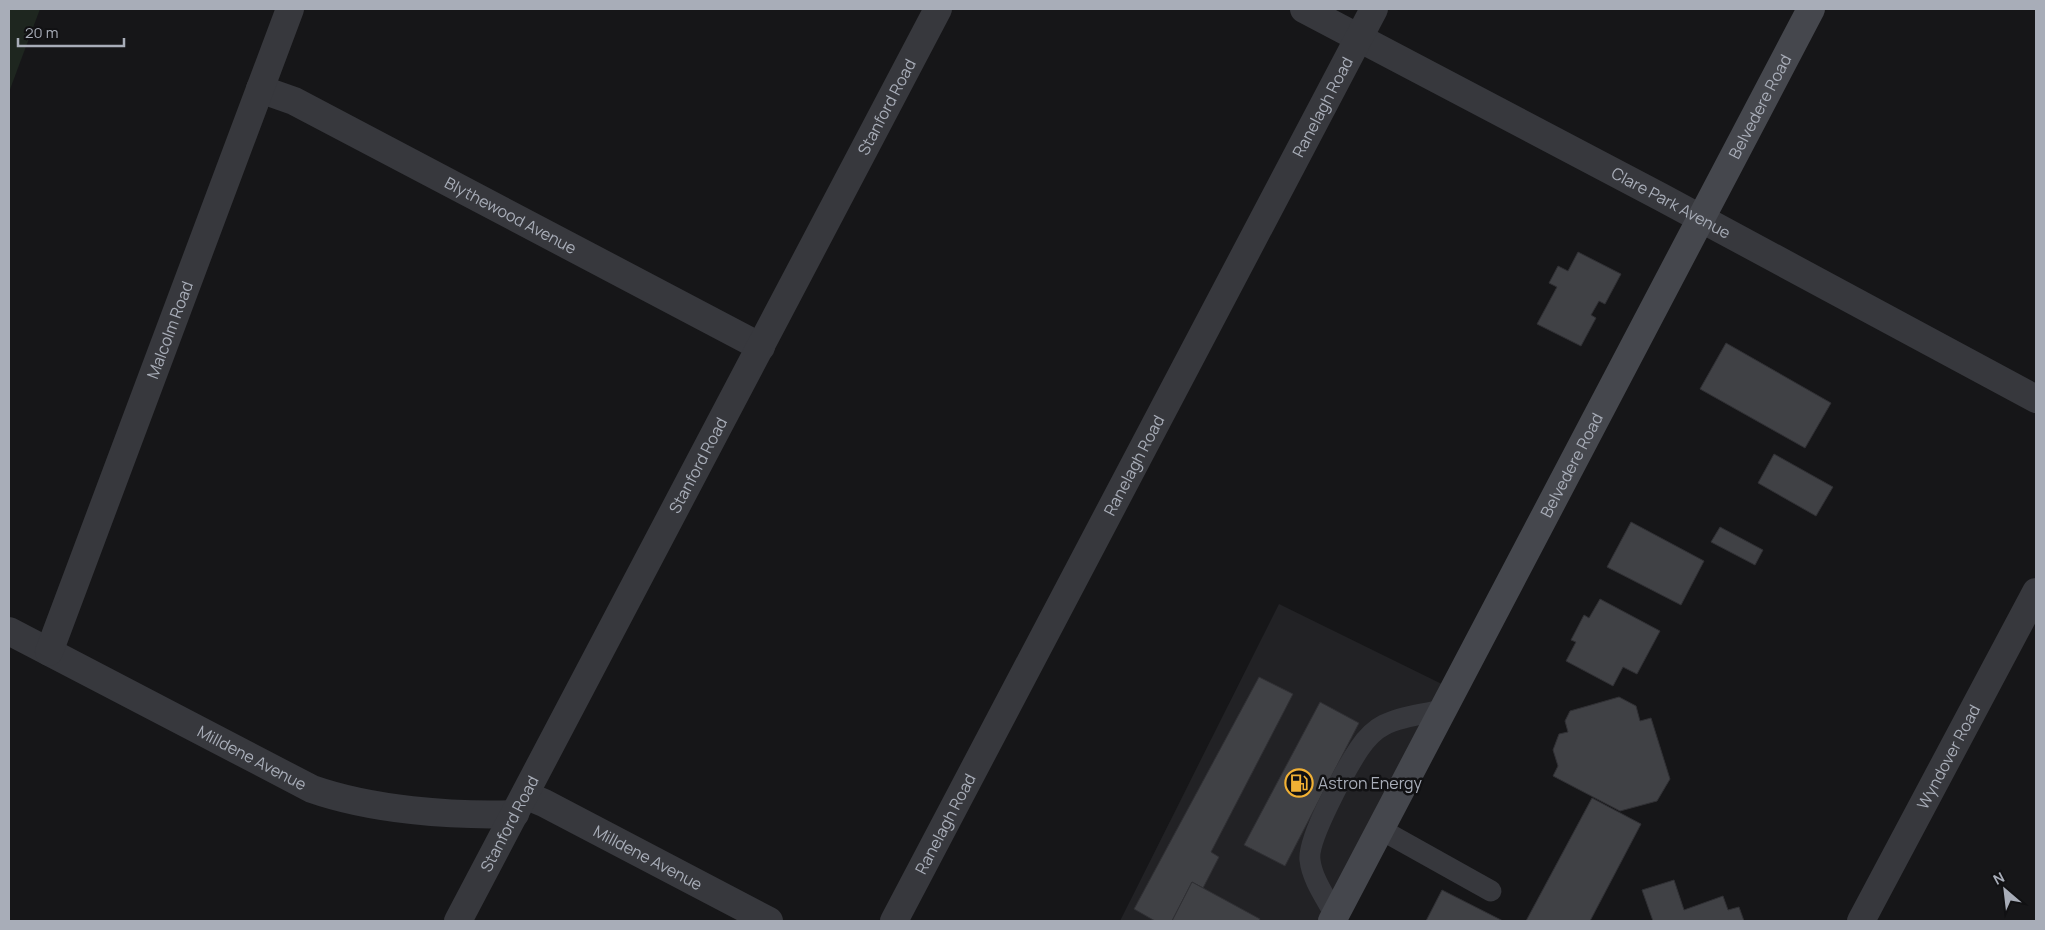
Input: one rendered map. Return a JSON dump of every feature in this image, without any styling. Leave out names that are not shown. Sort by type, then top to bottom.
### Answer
[{"type":"main road","name":"Belvedere Road","points":[[1333,918],[1811,9]]},
{"type":"street","name":"Malcolm Road","points":[[48,652],[290,9]]},
{"type":"street","name":"Stanford Road","points":[[458,921],[938,9]]},
{"type":"street","name":"Clare Park Avenue","points":[[1304,9],[1700,218],[2036,400]]},
{"type":"street","name":"Ranelagh Road","points":[[894,921],[1374,9]]},
{"type":"street","name":"Blythewood Avenue","points":[[260,88],[294,101],[761,347]]},
{"type":"street","name":"Wyndover Road","points":[[1861,921],[2036,592]]},
{"type":"street","name":"Milldene Avenue","points":[[9,631],[312,789],[329,795],[385,806],[480,815],[520,804],[544,803],[770,921]]},
{"type":"lane","points":[[1333,918],[1319,887],[1310,860],[1310,849],[1314,834],[1359,748],[1376,730],[1384,725],[1408,716],[1443,710]]},
{"type":"lane","points":[[1380,829],[1491,891]]},
{"type":"shaded area","points":[[9,9],[40,9],[9,92]]},
{"type":"shaded area","points":[[1279,604],[1454,690],[1332,921],[1120,921]]},
{"type":"building","points":[[1578,252],[1621,274],[1605,304],[1599,301],[1591,315],[1596,318],[1581,346],[1537,324],[1557,287],[1549,283],[1558,266],[1568,271]]},
{"type":"building","points":[[1726,343],[1831,403],[1805,448],[1700,389]]},
{"type":"building","points":[[1774,454],[1833,487],[1816,516],[1758,483]]},
{"type":"building","points":[[1631,522],[1704,561],[1681,605],[1607,567]]},
{"type":"building","points":[[1720,527],[1763,550],[1755,565],[1711,542]]},
{"type":"building","points":[[1600,599],[1660,631],[1637,674],[1623,667],[1613,686],[1566,661],[1576,642],[1571,640],[1584,615],[1589,618]]},
{"type":"building","points":[[1259,677],[1293,694],[1211,852],[1219,857],[1203,888],[1192,882],[1172,921],[1155,921],[1134,909]]},
{"type":"building","points":[[1619,697],[1636,706],[1640,721],[1651,718],[1670,779],[1657,801],[1620,811],[1553,776],[1558,766],[1553,750],[1559,734],[1568,732],[1565,721],[1570,711]]},
{"type":"building","points":[[1320,702],[1359,723],[1285,866],[1244,845]]},
{"type":"building","points":[[1592,798],[1641,824],[1590,921],[1526,921]]},
{"type":"building","points":[[1674,880],[1684,910],[1723,896],[1728,910],[1739,907],[1744,921],[1653,921],[1642,890]]},
{"type":"building","points":[[1192,882],[1260,919],[1259,921],[1172,921]]},
{"type":"building","points":[[1442,890],[1503,921],[1426,921]]},
{"type":"place","name":"Astron Energy","points":[[1299,783]]}]
